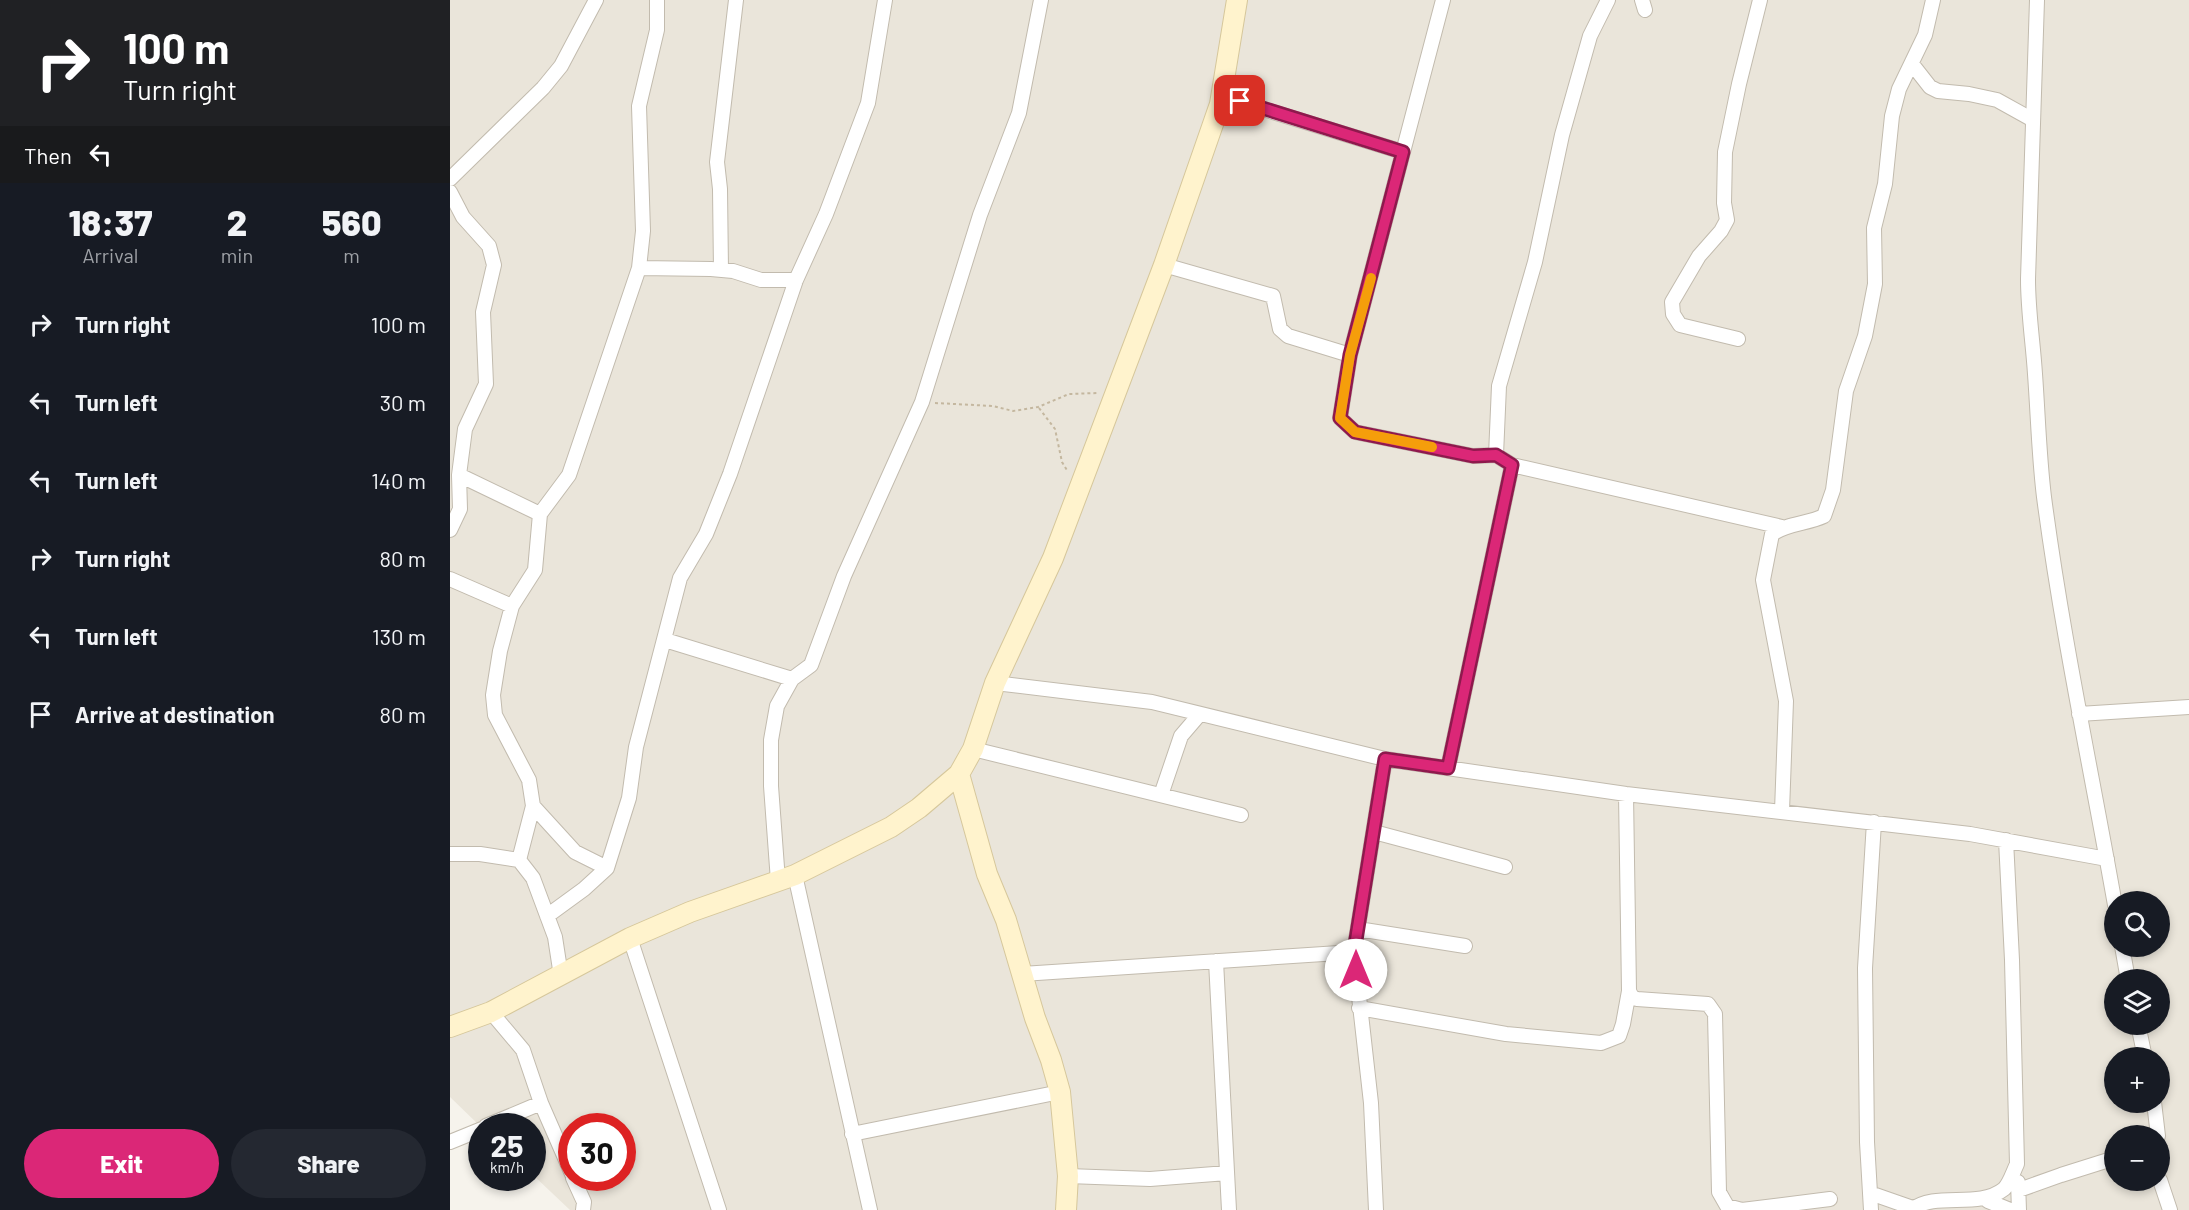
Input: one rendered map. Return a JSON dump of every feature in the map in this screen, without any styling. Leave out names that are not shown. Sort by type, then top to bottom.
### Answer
[{"type":"street","points":[[450,179],[543,88],[561,66],[596,0]]},
{"type":"street","points":[[519,860],[533,806],[529,780],[495,715],[493,695],[500,651],[512,606],[535,570],[540,514],[569,476],[639,268],[643,231],[639,106],[657,30],[657,0]]},
{"type":"street","points":[[721,270],[720,189],[717,162],[736,0]]},
{"type":"street","points":[[547,916],[584,889],[606,868],[629,798],[636,747],[680,578],[706,534],[730,474],[796,280],[826,214],[868,103],[885,0]]},
{"type":"street","points":[[870,1210],[787,878],[771,786],[771,740],[777,706],[792,679],[811,665],[844,576],[921,402],[980,215],[1019,114],[1041,0]]},
{"type":"street","points":[[450,1027],[491,1012],[630,938],[690,912],[787,878],[891,827],[919,808],[959,774],[973,749],[995,683],[1053,558],[1164,265],[1221,96],[1237,0]]},
{"type":"street","points":[[1443,0],[1350,355],[1340,418],[1355,432],[1473,456],[1496,455],[1512,465],[1782,527],[1812,522],[1824,516],[1833,490],[1846,391],[1865,336],[1875,284],[1874,228],[1885,184],[1892,116],[1899,89],[1924,35],[1933,0]]},
{"type":"street","points":[[1496,455],[1499,386],[1535,262],[1562,135],[1590,36],[1608,0]]},
{"type":"street","points":[[1738,339],[1680,325],[1673,314],[1672,302],[1699,256],[1721,231],[1727,220],[1724,203],[1725,152],[1760,0]]},
{"type":"street","points":[[2037,0],[2028,319],[2035,372],[2044,494],[2079,714],[2113,891]]},
{"type":"street","points":[[1912,64],[1926,83],[1938,91],[1997,100],[2033,120]]},
{"type":"street","points":[[1221,96],[1403,152]]},
{"type":"street","points":[[2012,107],[2034,96]]},
{"type":"street","points":[[450,192],[463,217],[489,246],[494,265],[483,312],[486,384],[465,429],[459,475],[460,509],[450,530]]},
{"type":"street","points":[[1164,265],[1274,296],[1280,329],[1288,336],[1350,355]]},
{"type":"street","points":[[639,268],[721,270],[733,271],[761,280],[796,280]]},
{"type":"street","points":[[1448,768],[1512,465]]},
{"type":"street","points":[[459,475],[540,514]]},
{"type":"street","points":[[1782,527],[1772,534],[1763,580],[1786,701],[1782,812]]},
{"type":"street","points":[[450,579],[512,606]]},
{"type":"street","points":[[665,640],[792,679]]},
{"type":"street","points":[[995,683],[1152,702],[1385,759],[1626,794],[1874,822],[2006,840],[2107,859]]},
{"type":"street","points":[[2079,714],[2189,706]]},
{"type":"street","points":[[1161,795],[1181,736],[1198,715]]},
{"type":"street","points":[[973,749],[1241,815]]},
{"type":"street","points":[[1376,1210],[1371,1103],[1354,952],[1385,759]]},
{"type":"street","points":[[959,774],[987,874],[1006,920],[1060,1092],[1068,1176],[1066,1210]]},
{"type":"street","points":[[1359,1008],[1506,1034],[1601,1043],[1618,1036],[1623,1024],[1629,991],[1626,794]]},
{"type":"street","points":[[533,806],[575,852],[606,868]]},
{"type":"street","points":[[1871,1210],[1867,1142],[1865,968],[1874,822]]},
{"type":"street","points":[[1374,832],[1505,867]]},
{"type":"street","points":[[2006,840],[2019,1210]]},
{"type":"street","points":[[450,854],[480,854],[519,860],[534,878],[555,937],[561,976]]},
{"type":"street","points":[[1358,929],[1465,946]]},
{"type":"street","points":[[630,938],[719,1210]]},
{"type":"street","points":[[1022,974],[1354,952]]},
{"type":"street","points":[[1216,961],[1229,1210]]},
{"type":"street","points":[[1629,991],[1632,997],[1637,999],[1708,1004],[1715,1014],[1719,1192],[1727,1206],[1742,1210],[1830,1199]]},
{"type":"street","points":[[491,1012],[522,1050],[558,1143]]},
{"type":"street","points":[[852,1134],[1060,1092]]},
{"type":"street","points":[[517,1113],[541,1103]]},
{"type":"street","points":[[450,1142],[468,1135]]},
{"type":"street","points":[[2019,1190],[2104,1161]]},
{"type":"street","points":[[1988,1201],[2006,1188],[2017,1164]]},
{"type":"street","points":[[1068,1176],[1150,1179],[1227,1173]]},
{"type":"street","points":[[579,1191],[584,1202],[583,1210]]},
{"type":"street","points":[[2164,1191],[2170,1210]]},
{"type":"street","points":[[1870,1193],[1912,1209],[1928,1203],[1988,1201],[2010,1210]]},
{"type":"path","points":[[921,402],[993,406],[1013,411],[1038,407],[1069,394],[1091,392],[1114,396]]},
{"type":"path","points":[[1038,407],[1055,429],[1062,462],[1068,473],[1084,478]]},
{"type":"shaded area","points":[[450,0],[2189,0],[2189,1210],[570,1210],[546,1187],[546,1113],[468,1114],[450,1097]]},
{"type":"slow traffic","points":[[1371,278],[1350,355],[1340,418],[1355,432],[1432,447]]},
{"type":"route","points":[[1240,101],[1403,152],[1350,355],[1340,418],[1355,432],[1473,456],[1496,455],[1512,465],[1448,768],[1385,759],[1354,952],[1356,970]]}]
